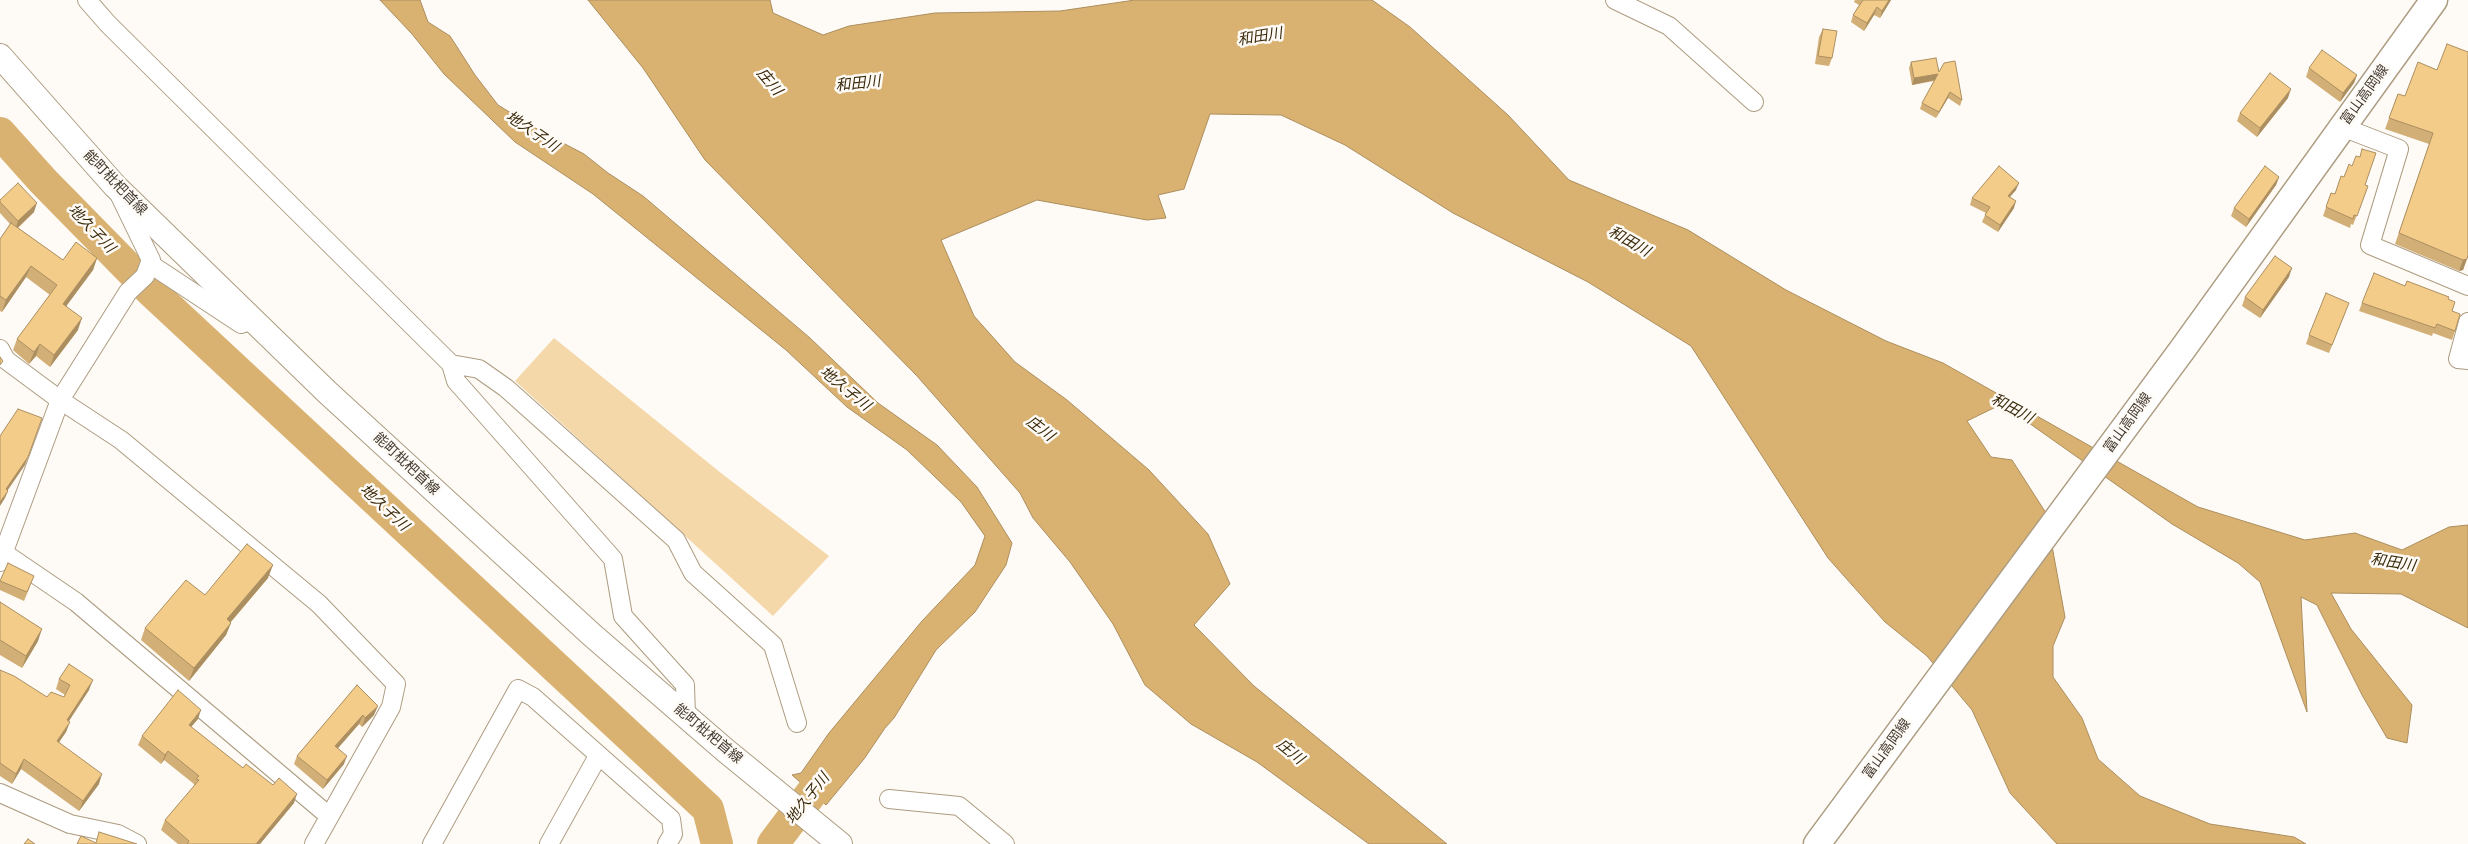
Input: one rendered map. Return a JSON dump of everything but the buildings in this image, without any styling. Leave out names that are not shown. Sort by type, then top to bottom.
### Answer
[{"type":"main road","name":"富山高岡線","points":[[1817,844],[2178,356],[2434,0]]},
{"type":"main road","name":"能町枇杷首線","points":[[0,56],[115,186],[253,320],[475,528],[686,716],[840,844]]},
{"type":"street","points":[[87,0],[108,24],[450,364],[456,381],[613,559],[623,616],[684,685],[686,716]]},
{"type":"street","points":[[1615,0],[1669,26],[1754,102]]},
{"type":"street","points":[[2342,127],[2400,149],[2370,245],[2468,286]]},
{"type":"street","points":[[115,186],[151,260],[150,264],[145,276],[128,292],[60,400],[2,557],[76,602],[329,816]]},
{"type":"street","points":[[150,264],[240,324],[253,320]]},
{"type":"street","points":[[2468,322],[2458,359],[2468,360]]},
{"type":"street","points":[[0,349],[6,360],[60,400],[121,440],[320,604],[396,684],[391,707],[314,844]]},
{"type":"street","points":[[450,364],[479,369],[506,388],[676,540],[693,573],[773,645],[797,723]]},
{"type":"street","points":[[432,844],[518,689],[532,696],[671,819],[673,834],[668,844]]},
{"type":"street","points":[[549,844],[598,756]]},
{"type":"street","points":[[0,793],[70,824],[118,834],[137,844]]},
{"type":"street","points":[[889,799],[959,806],[1005,844]]},
{"type":"shaded area","points":[[554,338],[721,473],[829,556],[773,616],[515,381]]},
{"type":"water","points":[[380,0],[420,0],[428,22],[450,36],[475,75],[498,105],[542,132],[584,154],[608,173],[643,196],[810,338],[878,403],[937,445],[977,487],[1012,543],[1006,565],[975,612],[936,650],[894,718],[864,759],[826,805],[792,775],[801,773],[829,733],[922,621],[975,565],[985,536],[961,502],[907,450],[847,407],[786,350],[593,194],[515,142],[444,74],[412,34]]},
{"type":"water","points":[[588,0],[770,0],[773,13],[823,35],[849,26],[935,13],[1060,11],[1135,0],[1372,0],[1410,27],[1508,115],[1569,180],[1688,230],[1786,290],[1886,341],[1943,363],[2198,507],[2305,540],[2355,533],[2402,550],[2449,527],[2468,525],[2468,628],[2401,594],[2331,593],[2351,629],[2412,705],[2407,743],[2387,738],[2362,695],[2317,605],[2301,597],[2307,712],[2260,582],[2238,563],[2172,524],[2002,404],[1967,421],[1991,457],[2012,460],[2046,513],[2065,617],[2053,646],[2053,677],[2082,718],[2098,759],[2140,796],[2210,824],[2294,837],[2306,844],[2057,844],[2010,793],[1972,710],[1927,656],[1885,622],[1828,558],[1691,346],[1588,282],[1453,213],[1345,145],[1281,115],[1210,114],[1184,189],[1158,195],[1166,218],[1147,220],[1037,200],[941,240],[974,316],[1015,362],[1067,400],[1149,470],[1208,534],[1230,584],[1194,625],[1254,686],[1447,844],[1369,844],[1257,762],[1191,724],[1145,685],[1113,624],[1070,562],[1033,518],[1020,493],[917,376],[705,160],[643,68]]},
{"type":"waterway","name":"地久子川","points":[[0,133],[43,181],[151,291],[708,809],[717,844]]},
{"type":"waterway","name":"地久子川","points":[[773,844],[838,758]]},
{"type":"water label","name":"和田川","points":[[1260,37]]},
{"type":"water label","name":"庄川","points":[[769,82]]},
{"type":"water label","name":"和田川","points":[[858,84]]},
{"type":"water label","name":"和田川","points":[[1629,242]]},
{"type":"water label","name":"和田川","points":[[2012,409]]},
{"type":"water label","name":"庄川","points":[[1040,429]]},
{"type":"water label","name":"和田川","points":[[2393,563]]},
{"type":"water label","name":"庄川","points":[[1290,752]]}]
